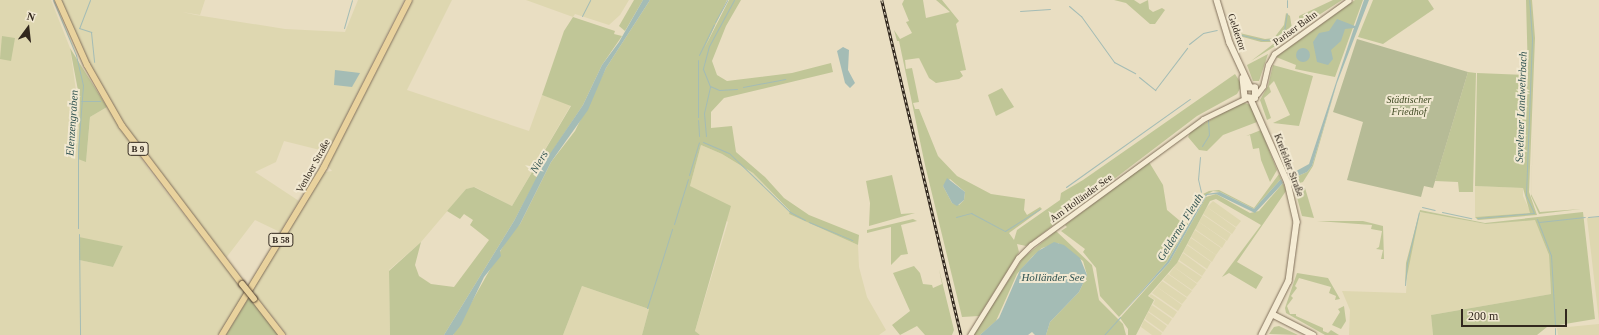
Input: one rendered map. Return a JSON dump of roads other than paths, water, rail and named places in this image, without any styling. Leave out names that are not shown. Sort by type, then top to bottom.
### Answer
[{"type":"main road","name":"B 9","points":[[58,0],[87,65],[122,126],[282,335]]},
{"type":"main road","name":"Venloer Straße","points":[[222,335],[324,167],[410,0]]},
{"type":"main road","name":"Geldertor","points":[[1217,0],[1250,93]]},
{"type":"main road","name":"Krefelder Straße","points":[[1250,93],[1288,183],[1296,214],[1296,241],[1288,286],[1274,315],[1262,335]]},
{"type":"main road","points":[[1274,315],[1313,335]]},
{"type":"street","name":"Pariser Bahn","points":[[1250,93],[1264,80],[1274,54],[1349,0]]},
{"type":"street","name":"Am Holländer See","points":[[970,335],[1028,248],[1192,126],[1250,93]]},
{"type":"water","points":[[643,0],[650,0],[606,68],[588,110],[551,162],[520,224],[500,251],[501,256],[484,277],[461,325],[453,335],[444,335],[514,221],[545,161],[583,105],[602,65],[619,42]]},
{"type":"water","points":[[1364,0],[1369,0],[1337,83],[1312,166],[1307,172],[1291,179],[1289,175],[1309,164],[1354,28],[1345,29],[1341,41],[1331,50],[1333,59],[1328,65],[1317,62],[1313,42],[1319,33],[1329,31],[1337,19],[1355,26]]},
{"type":"water","points":[[843,47],[849,50],[848,70],[855,83],[850,88],[845,83],[837,51]]},
{"type":"water","points":[[1300,48],[1306,48],[1310,52],[1310,58],[1306,62],[1300,62],[1296,58],[1296,52]]},
{"type":"water","points":[[335,70],[360,73],[352,87],[334,85]]},
{"type":"water","points":[[947,178],[965,192],[964,200],[957,206],[952,203],[943,186]]},
{"type":"water","points":[[1281,179],[1283,183],[1255,213],[1216,194],[1207,195],[1169,263],[1119,317],[1167,262],[1206,194],[1220,192],[1254,209]]},
{"type":"water","name":"Holländer See","points":[[1054,242],[1064,245],[1080,258],[1087,275],[1079,292],[1050,322],[1046,335],[1035,335],[1032,332],[1028,335],[980,335],[999,318],[1020,270],[1038,251]]},
{"type":"waterway","name":"Elenzengraben","points":[[53,0],[76,55],[83,85],[78,151],[78,228]]},
{"type":"waterway","name":"Elenzengraben","points":[[90,0],[79,28],[91,32],[94,62]]},
{"type":"waterway","points":[[344,28],[352,0]]},
{"type":"waterway","points":[[582,16],[590,0]]},
{"type":"waterway","points":[[715,22],[727,0]]},
{"type":"waterway","points":[[734,0],[709,46],[703,69],[710,86],[719,90],[737,89]]},
{"type":"waterway","points":[[1287,0],[1287,7]]},
{"type":"waterway","name":"Sevelener Landwehrbach","points":[[1477,218],[1534,213],[1526,195],[1532,39],[1529,0]]},
{"type":"waterway","points":[[1069,6],[1081,16],[1114,62],[1135,73]]},
{"type":"waterway","points":[[1020,11],[1050,9]]},
{"type":"waterway","points":[[1233,33],[1263,40],[1276,39],[1284,31],[1287,13]]},
{"type":"waterway","points":[[699,55],[714,24]]},
{"type":"waterway","points":[[1189,44],[1203,33],[1217,30]]},
{"type":"waterway","points":[[1139,77],[1155,90],[1187,48]]},
{"type":"waterway","points":[[698,60],[698,117]]},
{"type":"waterway","points":[[743,87],[785,79]]},
{"type":"waterway","points":[[706,136],[704,113],[710,87]]},
{"type":"waterway","points":[[1066,187],[1190,99]]},
{"type":"waterway","points":[[81,101],[100,101]]},
{"type":"waterway","points":[[698,120],[699,136]]},
{"type":"waterway","points":[[1202,146],[1209,135],[1208,120]]},
{"type":"waterway","points":[[689,175],[699,142]]},
{"type":"waterway","points":[[703,142],[729,153],[790,212],[805,220]]},
{"type":"waterway","points":[[1200,157],[1198,179],[1201,192]]},
{"type":"waterway","points":[[674,224],[688,179]]},
{"type":"waterway","points":[[1422,207],[1435,210]]},
{"type":"waterway","points":[[956,217],[971,213],[1005,231],[1040,209]]},
{"type":"waterway","points":[[1405,285],[1407,263],[1419,212]]},
{"type":"waterway","points":[[1442,212],[1471,218]]},
{"type":"waterway","points":[[1588,217],[1599,216]]},
{"type":"waterway","points":[[1539,222],[1585,217]]},
{"type":"waterway","name":"Sevelener Landwehrbach","points":[[1537,219],[1551,255],[1555,325]]},
{"type":"waterway","points":[[809,222],[852,240]]},
{"type":"waterway","points":[[647,308],[672,229]]},
{"type":"waterway","name":"Elenzengraben","points":[[79,234],[80,335]]},
{"type":"waterway","name":"Gelderner Fleuth","points":[[1104,335],[1120,317]]},
{"type":"waterway","name":"Sevelener Landwehrbach","points":[[1555,328],[1555,335]]},
{"type":"railway","points":[[882,0],[961,335]]},
{"type":"park label","name":"Städtischer Friedhof","points":[[1409,104]]},
{"type":"water label","name":"Niers","points":[[539,162]]}]
